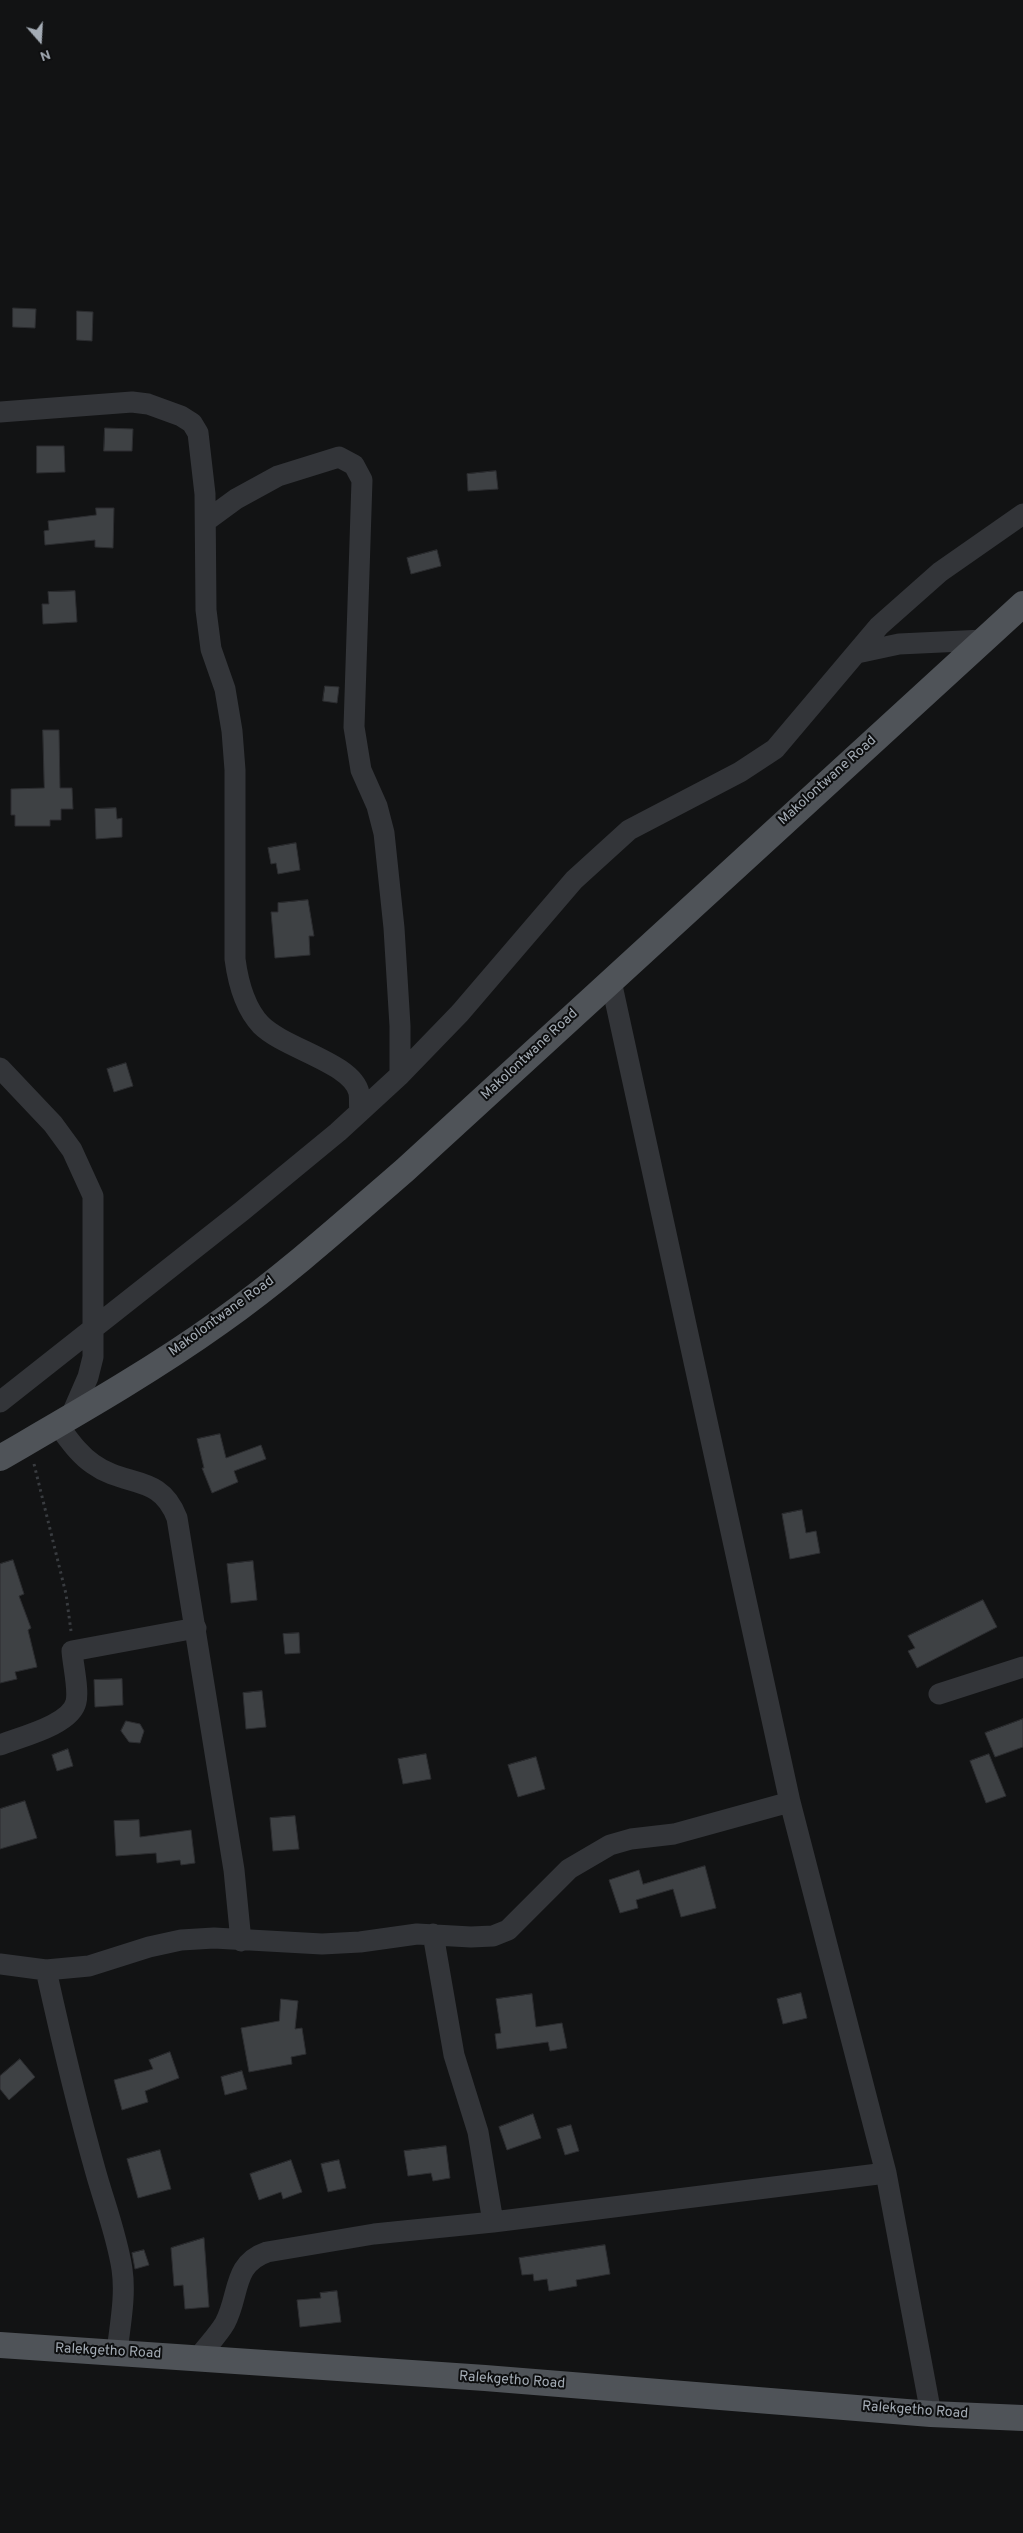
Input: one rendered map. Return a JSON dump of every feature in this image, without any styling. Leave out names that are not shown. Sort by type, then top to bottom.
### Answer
[{"type":"main road","name":"Makolontwane Road","points":[[0,1458],[138,1376],[220,1322],[307,1255],[405,1170],[1023,604]]},
{"type":"main road","name":"Ralekgetho Road","points":[[0,2346],[117,2352],[834,2404],[930,2414],[1023,2418]]},
{"type":"street","points":[[0,412],[132,402],[148,404],[181,416],[192,423],[198,433],[205,494],[208,624],[211,649],[226,689],[235,770],[235,959],[237,977],[251,1012],[261,1025],[293,1047],[341,1069],[350,1076],[359,1093],[360,1112]]},
{"type":"street","points":[[206,521],[236,499],[278,476],[339,457],[354,464],[362,480],[357,687],[354,726],[361,770],[377,806],[384,833],[394,928],[400,1075]]},
{"type":"street","points":[[0,1402],[242,1211],[360,1112],[400,1075],[460,1013],[574,880],[629,830],[740,772],[775,749],[879,626],[926,584],[1023,514]]},
{"type":"street","points":[[857,652],[899,644],[984,640]]},
{"type":"street","points":[[611,981],[790,1802],[886,2173],[930,2414]]},
{"type":"street","points":[[0,1068],[53,1124],[72,1150],[92,1196],[93,1357],[88,1377],[64,1420],[79,1453],[94,1465],[109,1473],[162,1493],[172,1504],[177,1518],[234,1870],[241,1941]]},
{"type":"street","points":[[0,1745],[60,1722],[71,1713],[76,1701],[72,1652],[196,1628]]},
{"type":"street","points":[[939,1694],[1023,1667]]},
{"type":"street","points":[[2,1967],[46,1970],[89,1966],[149,1947],[180,1940],[214,1938],[322,1944],[433,1934],[471,1937],[492,1936],[508,1930],[569,1869],[610,1845],[632,1839],[674,1834],[790,1802]]},
{"type":"street","points":[[433,1934],[454,2055],[478,2132],[493,2222]]},
{"type":"street","points":[[46,1970],[68,2069],[96,2175],[115,2236],[122,2270],[123,2304],[117,2352]]},
{"type":"street","points":[[198,2358],[225,2323],[245,2264],[255,2256],[313,2243],[886,2173]]},
{"type":"path","points":[[29,1441],[66,1594],[72,1652]]},
{"type":"building","points":[[13,308],[36,309],[35,328],[13,327]]},
{"type":"building","points":[[77,311],[93,312],[92,341],[77,340]]},
{"type":"building","points":[[105,428],[133,429],[132,451],[104,451]]},
{"type":"building","points":[[37,446],[64,446],[65,472],[37,473]]},
{"type":"building","points":[[496,471],[498,489],[468,491],[467,474]]},
{"type":"building","points":[[96,508],[114,508],[113,548],[95,547],[95,540],[45,545],[44,531],[49,530],[48,521],[96,515]]},
{"type":"building","points":[[437,550],[441,566],[411,574],[407,558]]},
{"type":"building","points":[[75,591],[77,622],[43,624],[42,604],[49,604],[48,592]]},
{"type":"building","points":[[325,686],[339,687],[337,703],[323,701]]},
{"type":"building","points":[[43,730],[59,730],[60,788],[72,788],[73,809],[61,809],[61,820],[50,820],[50,826],[15,826],[15,815],[11,815],[11,789],[44,788]]},
{"type":"building","points":[[116,808],[117,819],[122,818],[122,837],[96,839],[95,809]]},
{"type":"building","points":[[296,843],[300,870],[278,874],[276,863],[271,864],[268,848]]},
{"type":"building","points":[[308,900],[314,936],[309,936],[310,955],[275,958],[271,912],[278,912],[278,903]]},
{"type":"building","points":[[126,1063],[133,1086],[114,1092],[107,1069]]},
{"type":"building","points":[[220,1434],[226,1458],[261,1445],[266,1459],[234,1471],[238,1482],[212,1493],[202,1468],[204,1468],[197,1439]]},
{"type":"building","points":[[802,1510],[806,1533],[816,1531],[820,1553],[790,1559],[782,1514]]},
{"type":"building","points":[[13,1560],[24,1594],[19,1596],[31,1628],[28,1630],[37,1667],[15,1672],[17,1679],[0,1683],[0,1564]]},
{"type":"building","points":[[253,1561],[257,1600],[231,1603],[227,1564]]},
{"type":"building","points":[[983,1600],[997,1627],[917,1668],[908,1651],[915,1648],[908,1636]]},
{"type":"building","points":[[299,1633],[300,1653],[285,1654],[283,1634]]},
{"type":"building","points":[[122,1679],[123,1705],[95,1707],[94,1680]]},
{"type":"building","points":[[262,1691],[266,1727],[246,1729],[243,1693]]},
{"type":"building","points":[[1023,1719],[1023,1747],[995,1757],[985,1733]]},
{"type":"building","points":[[126,1721],[140,1724],[144,1731],[140,1743],[129,1742],[121,1731]]},
{"type":"building","points":[[68,1749],[73,1766],[57,1771],[52,1755]]},
{"type":"building","points":[[426,1754],[431,1779],[403,1784],[398,1759]]},
{"type":"building","points":[[989,1754],[1006,1796],[986,1803],[970,1761]]},
{"type":"building","points":[[536,1757],[545,1789],[518,1797],[508,1765]]},
{"type":"building","points":[[25,1801],[37,1838],[0,1849],[0,1809]]},
{"type":"building","points":[[295,1816],[299,1849],[273,1851],[270,1818]]},
{"type":"building","points":[[139,1820],[140,1837],[191,1830],[195,1863],[181,1865],[180,1860],[157,1863],[156,1853],[116,1856],[114,1821]]},
{"type":"building","points":[[705,1866],[716,1908],[681,1917],[673,1889],[636,1900],[638,1908],[620,1913],[609,1880],[639,1870],[643,1884]]},
{"type":"building","points":[[801,1993],[807,2018],[783,2024],[777,1999]]},
{"type":"building","points":[[532,1994],[536,2027],[562,2023],[567,2048],[550,2051],[548,2042],[497,2049],[495,2034],[501,2033],[496,1999]]},
{"type":"building","points":[[281,1999],[298,2001],[295,2029],[302,2028],[306,2054],[291,2057],[292,2064],[249,2072],[241,2028],[279,2021]]},
{"type":"building","points":[[170,2052],[179,2078],[145,2091],[148,2102],[122,2110],[114,2080],[153,2069],[149,2060]]},
{"type":"building","points":[[20,2059],[35,2077],[9,2100],[0,2089],[0,2076]]},
{"type":"building","points":[[242,2071],[247,2089],[225,2095],[221,2077]]},
{"type":"building","points":[[533,2114],[541,2138],[507,2150],[499,2127]]},
{"type":"building","points":[[571,2125],[579,2151],[565,2155],[557,2129]]},
{"type":"building","points":[[446,2146],[450,2178],[433,2181],[431,2173],[408,2176],[404,2151]]},
{"type":"building","points":[[160,2150],[171,2189],[138,2198],[127,2159]]},
{"type":"building","points":[[291,2160],[302,2192],[283,2199],[281,2192],[259,2200],[250,2174]]},
{"type":"building","points":[[339,2160],[346,2188],[328,2192],[321,2164]]},
{"type":"building","points":[[204,2238],[209,2307],[185,2309],[183,2285],[174,2286],[171,2248]]},
{"type":"building","points":[[605,2245],[610,2274],[576,2280],[577,2286],[549,2291],[547,2279],[534,2281],[533,2274],[522,2275],[519,2258]]},
{"type":"building","points":[[144,2250],[149,2265],[135,2269],[132,2253]]},
{"type":"building","points":[[337,2291],[341,2322],[300,2327],[297,2300],[321,2298],[320,2293]]}]
